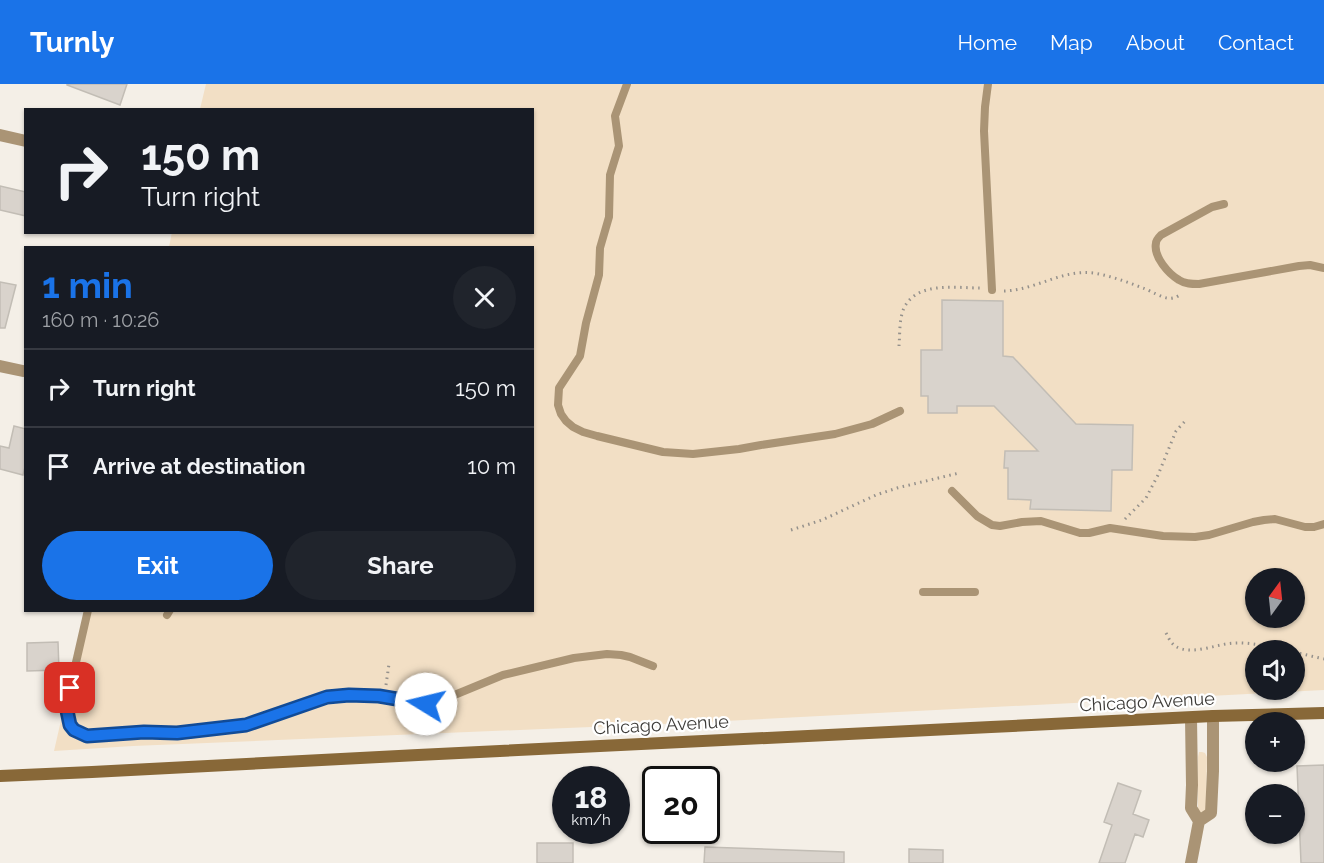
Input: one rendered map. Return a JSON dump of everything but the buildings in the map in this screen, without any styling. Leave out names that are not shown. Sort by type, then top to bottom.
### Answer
[{"type":"main road","name":"Chicago Avenue","points":[[0,776],[1324,713]]},
{"type":"street","points":[[0,135],[24,141]]},
{"type":"street","points":[[0,366],[23,371]]},
{"type":"street","points":[[1199,821],[1211,813],[1214,771],[1213,717]]},
{"type":"street","points":[[1191,718],[1191,808],[1199,821],[1191,863]]},
{"type":"lane","points":[[627,84],[615,116],[619,146],[610,175],[609,217],[600,248],[599,275],[586,322],[580,356],[559,388],[558,405],[566,421],[573,427],[597,436],[663,452],[693,454],[835,434],[873,424],[900,411]]},
{"type":"lane","points":[[988,84],[984,131],[992,290]]},
{"type":"lane","points":[[1224,204],[1212,207],[1161,235],[1156,244],[1158,256],[1179,280],[1191,284],[1210,283],[1299,266],[1310,265],[1324,268]]},
{"type":"lane","points":[[952,491],[978,516],[992,525],[1000,526],[1041,521],[1080,533],[1110,528],[1180,537],[1209,535],[1253,522],[1275,519],[1305,527],[1324,524]]},
{"type":"lane","points":[[923,592],[975,592]]},
{"type":"lane","points":[[88,612],[66,706],[70,725],[74,730],[80,734],[93,736],[144,732],[177,733],[246,725],[327,697],[379,696],[412,703],[435,703],[503,675],[589,655],[621,655],[653,666]]},
{"type":"path","points":[[899,346],[904,308],[914,296],[933,288],[1016,290],[1064,276],[1093,273],[1172,298],[1185,292],[1191,284]]},
{"type":"path","points":[[1110,528],[1125,518],[1146,498],[1176,431],[1186,420]]},
{"type":"path","points":[[791,530],[822,520],[876,495],[959,472]]},
{"type":"path","points":[[1166,633],[1172,644],[1185,650],[1236,643],[1245,644]]},
{"type":"path","points":[[1305,654],[1324,659]]},
{"type":"path","points":[[379,696],[386,686],[389,664]]},
{"type":"shaded area","points":[[206,84],[1324,84],[1324,690],[1305,691],[1305,640],[1245,640],[1245,694],[686,723],[54,751],[86,612],[534,612],[534,246],[169,246],[172,234],[534,234],[534,108],[200,108]]},
{"type":"shaded area","points":[[1199,752],[1205,753],[1207,757],[1206,811],[1202,813],[1198,812]]},
{"type":"route","points":[[70,688],[66,706],[70,725],[80,734],[87,736],[144,732],[177,733],[246,725],[327,697],[336,696],[379,696],[426,704]]}]
